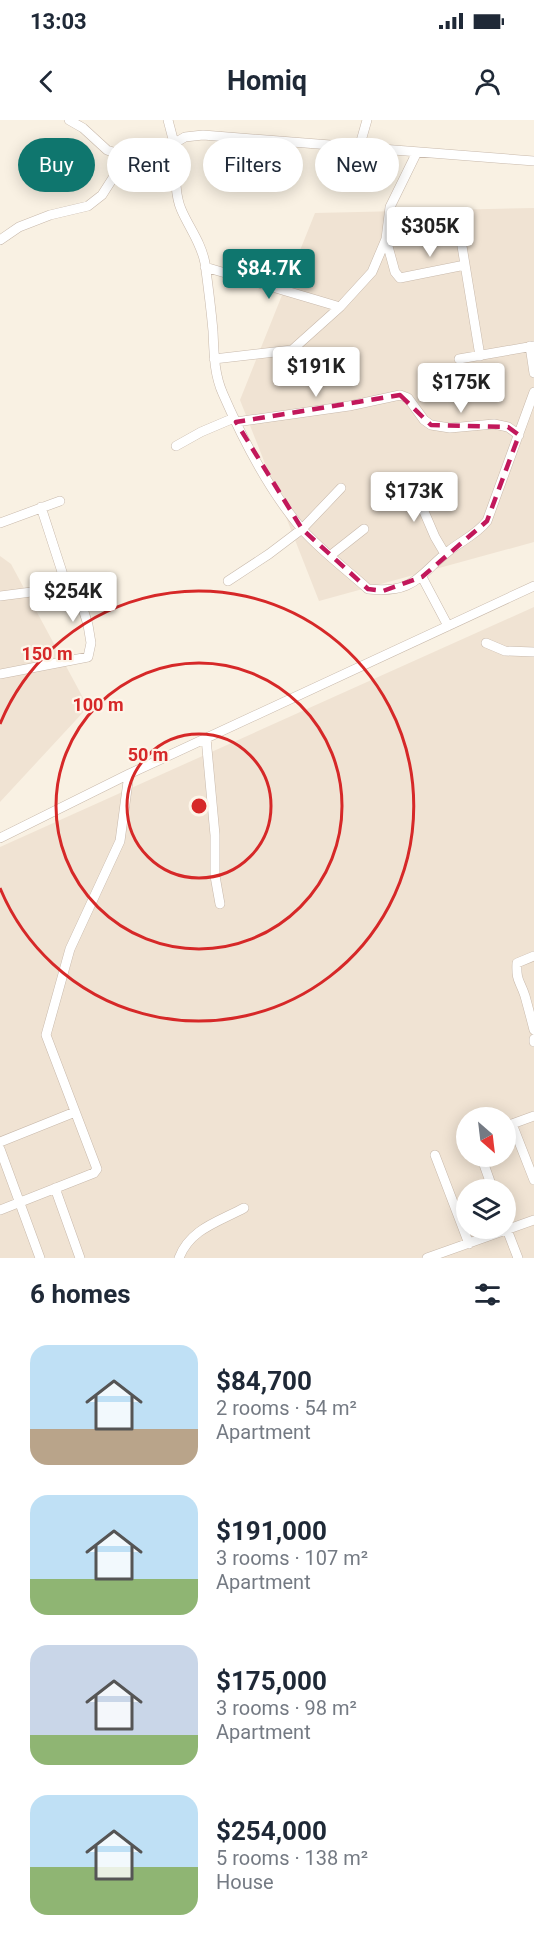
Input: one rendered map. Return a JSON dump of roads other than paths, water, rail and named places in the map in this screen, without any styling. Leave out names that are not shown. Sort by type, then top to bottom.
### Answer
[{"type":"street","points":[[69,120],[83,128],[107,150]]},
{"type":"street","points":[[168,120],[173,138]]},
{"type":"street","points":[[362,138],[367,120]]},
{"type":"street","points":[[183,138],[203,135],[315,144]]},
{"type":"street","points":[[399,151],[534,161]]},
{"type":"street","points":[[214,359],[292,350],[340,307],[372,272],[386,239],[390,207],[417,152]]},
{"type":"street","points":[[0,240],[20,227],[88,206],[102,195],[107,187]]},
{"type":"street","points":[[177,192],[181,209],[199,240],[205,267],[215,373],[235,420],[276,493],[302,529],[368,589],[383,591],[404,587],[422,577],[463,540],[480,531],[487,521],[534,392]]},
{"type":"street","points":[[460,234],[480,356]]},
{"type":"street","points":[[386,239],[395,272],[400,278],[465,265]]},
{"type":"street","points":[[205,267],[340,307]]},
{"type":"street","points":[[459,359],[532,346],[534,374]]},
{"type":"street","points":[[176,446],[201,432],[235,420],[349,406],[400,395],[408,398],[424,420],[431,424],[450,428],[494,424],[508,427],[519,435]]},
{"type":"street","points":[[410,479],[435,537],[445,554]]},
{"type":"street","points":[[228,580],[269,554],[302,529],[341,488]]},
{"type":"street","points":[[0,523],[60,501]]},
{"type":"street","points":[[0,675],[88,657],[92,644],[81,602],[64,579],[41,507]]},
{"type":"street","points":[[331,555],[363,529]]},
{"type":"street","points":[[422,577],[448,626]]},
{"type":"street","points":[[0,838],[129,774],[534,586]]},
{"type":"street","points":[[0,596],[70,587]]},
{"type":"street","points":[[486,643],[505,651],[534,652]]},
{"type":"street","points":[[206,738],[215,835],[215,876],[220,904]]},
{"type":"street","points":[[0,1210],[94,1173],[98,1169],[46,1035],[70,949],[120,841],[129,774]]},
{"type":"street","points":[[534,956],[517,963],[517,982],[524,992],[534,1030]]},
{"type":"street","points":[[524,992],[534,989]]},
{"type":"street","points":[[0,1142],[75,1112]]},
{"type":"street","points":[[534,1116],[512,1124],[534,1180]]},
{"type":"street","points":[[0,1149],[40,1258]]},
{"type":"street","points":[[435,1155],[469,1244]]},
{"type":"street","points":[[55,1188],[80,1258]]},
{"type":"street","points":[[178,1258],[183,1246],[195,1233],[244,1209]]},
{"type":"street","points":[[516,1226],[534,1220]]},
{"type":"street","points":[[427,1258],[456,1253],[481,1239]]},
{"type":"street","points":[[510,1239],[518,1258]]}]
